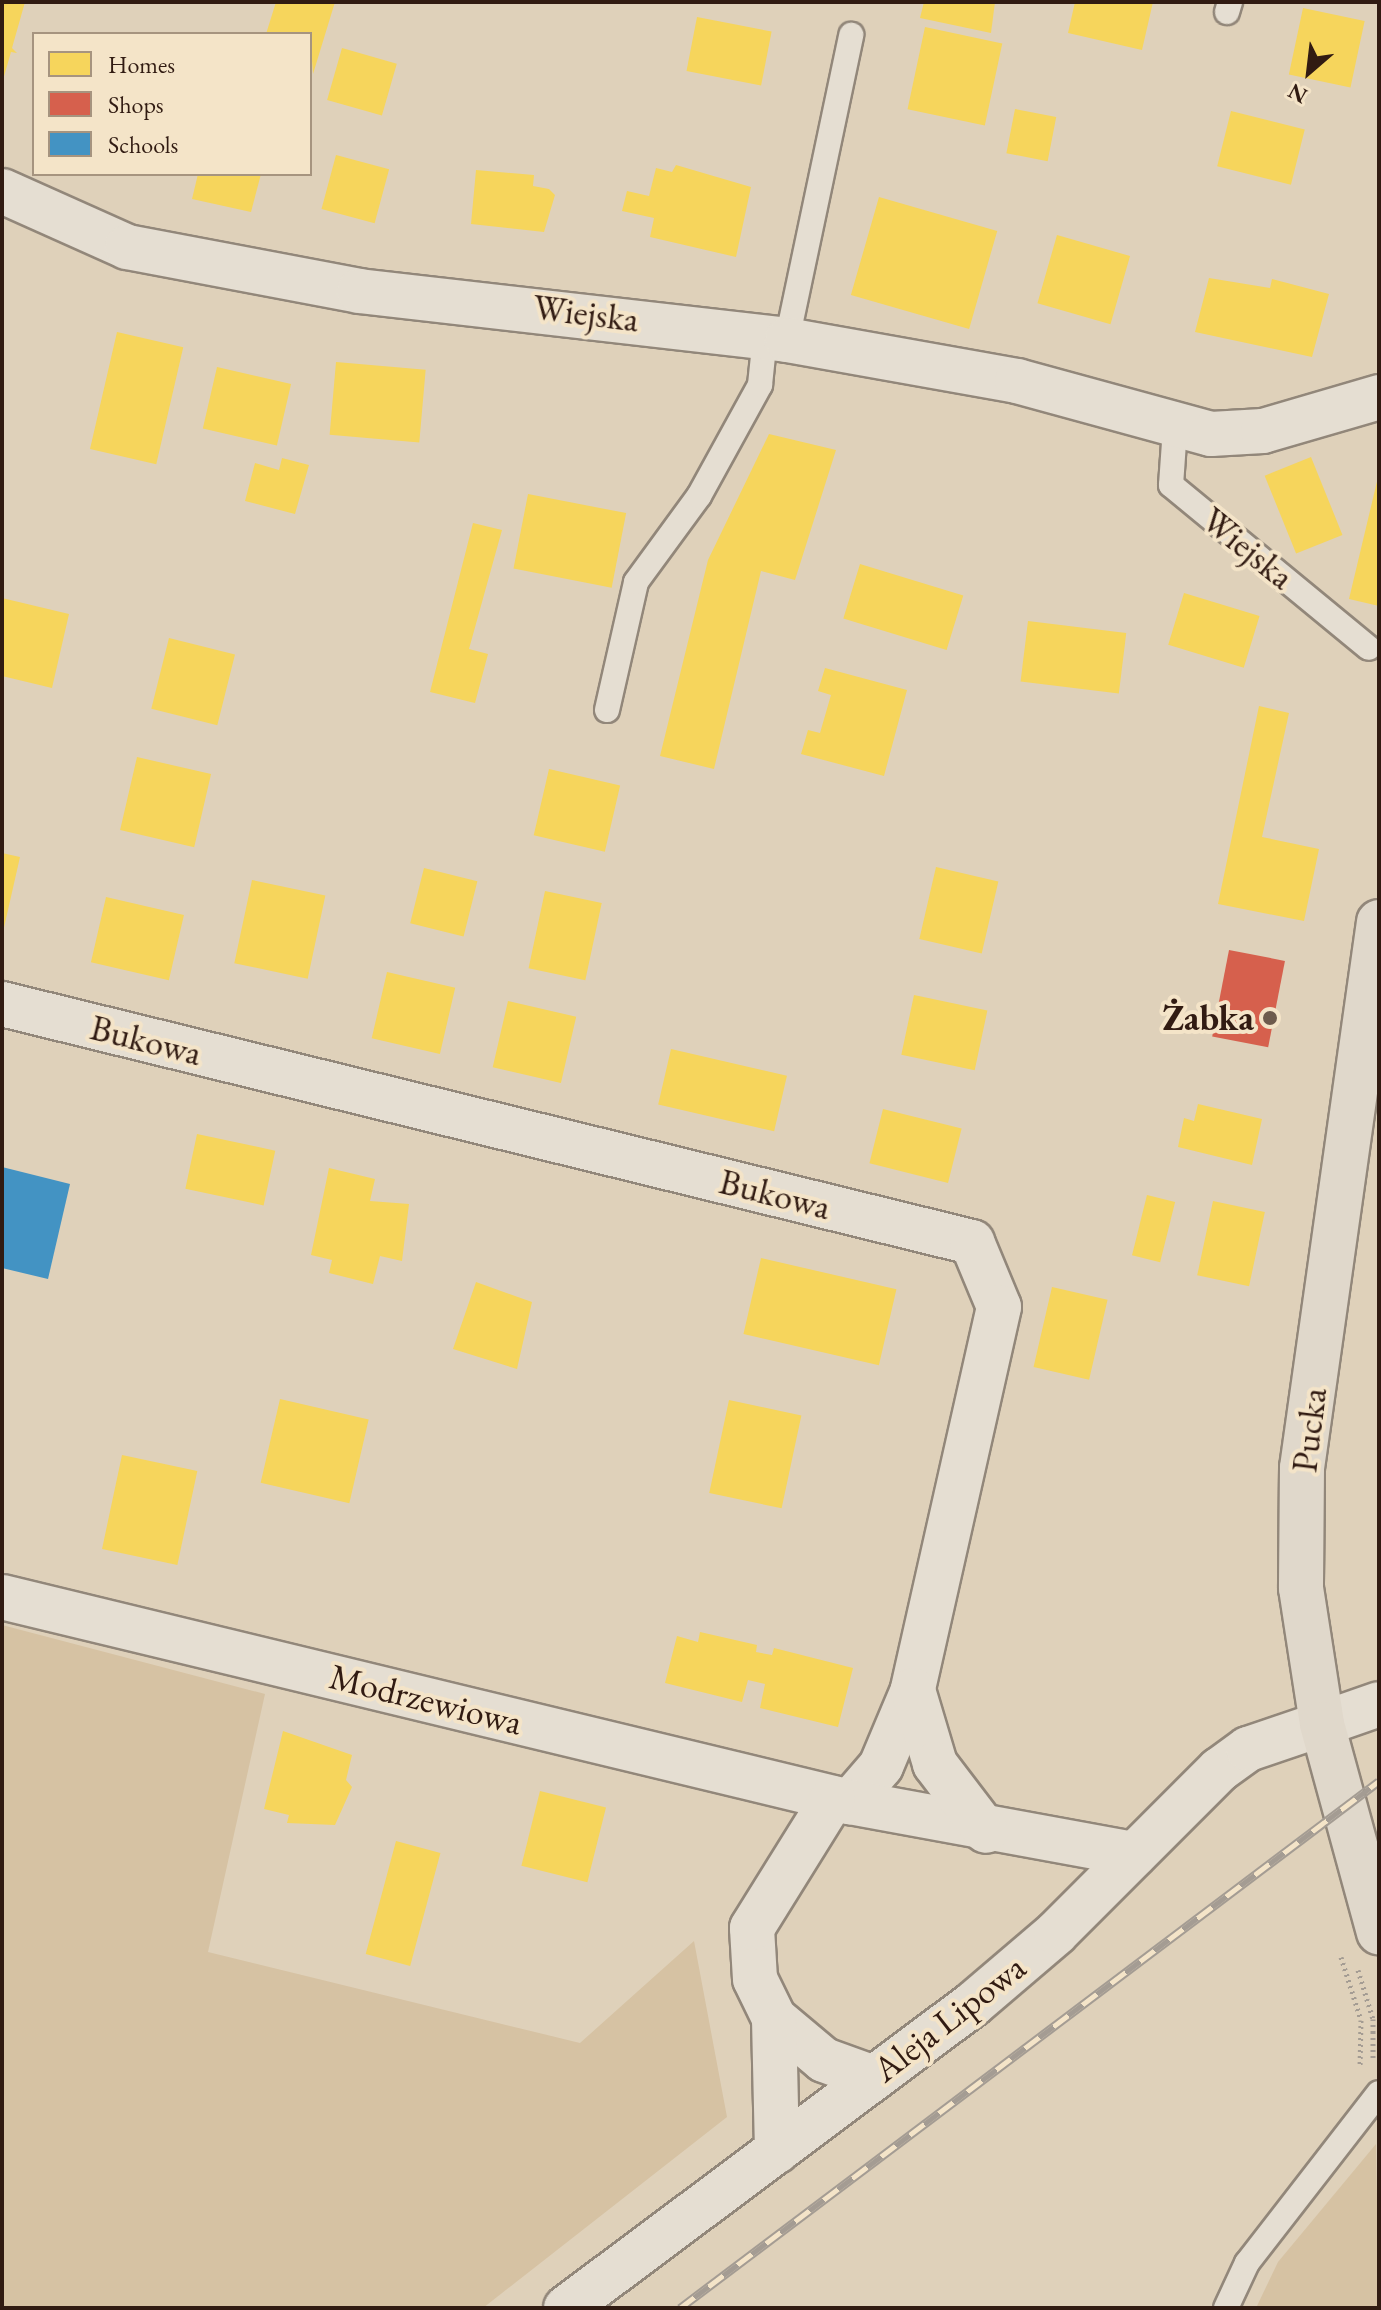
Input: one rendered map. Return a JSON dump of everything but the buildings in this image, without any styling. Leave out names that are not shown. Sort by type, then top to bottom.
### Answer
[{"type":"main road","name":"Pucka","points":[[1379,922],[1302,1468],[1304,1642],[1322,1724],[1368,1850],[1379,1932]]},
{"type":"street","name":"Wiejska","points":[[2,191],[127,247],[359,291],[776,338],[1017,381],[1175,428],[1263,431],[1379,397]]},
{"type":"street","name":"Bukowa","points":[[2,1004],[972,1242],[999,1307],[913,1690],[881,1766],[842,1800],[752,1928],[755,1979],[774,2018]]},
{"type":"street","name":"Modrzewiowa","points":[[2,1597],[842,1800],[986,1831],[1134,1854]]},
{"type":"street","points":[[913,1690],[935,1764],[986,1831]]},
{"type":"street","name":"Aleja Lipowa","points":[[566,2308],[874,2078],[1044,1944],[1134,1854],[1248,1749],[1379,1704]]},
{"type":"street","points":[[774,2018],[824,2060],[874,2078]]},
{"type":"street","points":[[774,2018],[777,2151]]},
{"type":"lane","points":[[607,710],[636,582],[699,496],[760,385],[776,338],[851,35]]},
{"type":"lane","name":"Wiejska","points":[[1175,428],[1171,485],[1369,648]]},
{"type":"lane","points":[[1226,2308],[1247,2263],[1374,2096]]},
{"type":"path","points":[[1337,1944],[1361,2020],[1358,2061],[1374,2096]]},
{"type":"shaded area","points":[[2,1625],[265,1694],[208,1952],[580,2043],[694,1941],[727,2117],[483,2308],[2,2308]]},
{"type":"shaded area","points":[[1376,2144],[1379,2308],[1256,2308],[1278,2262]]},
{"type":"railway","points":[[680,2308],[1379,1781]]},
{"type":"place","name":"Żabka","points":[[1270,1018]]}]
